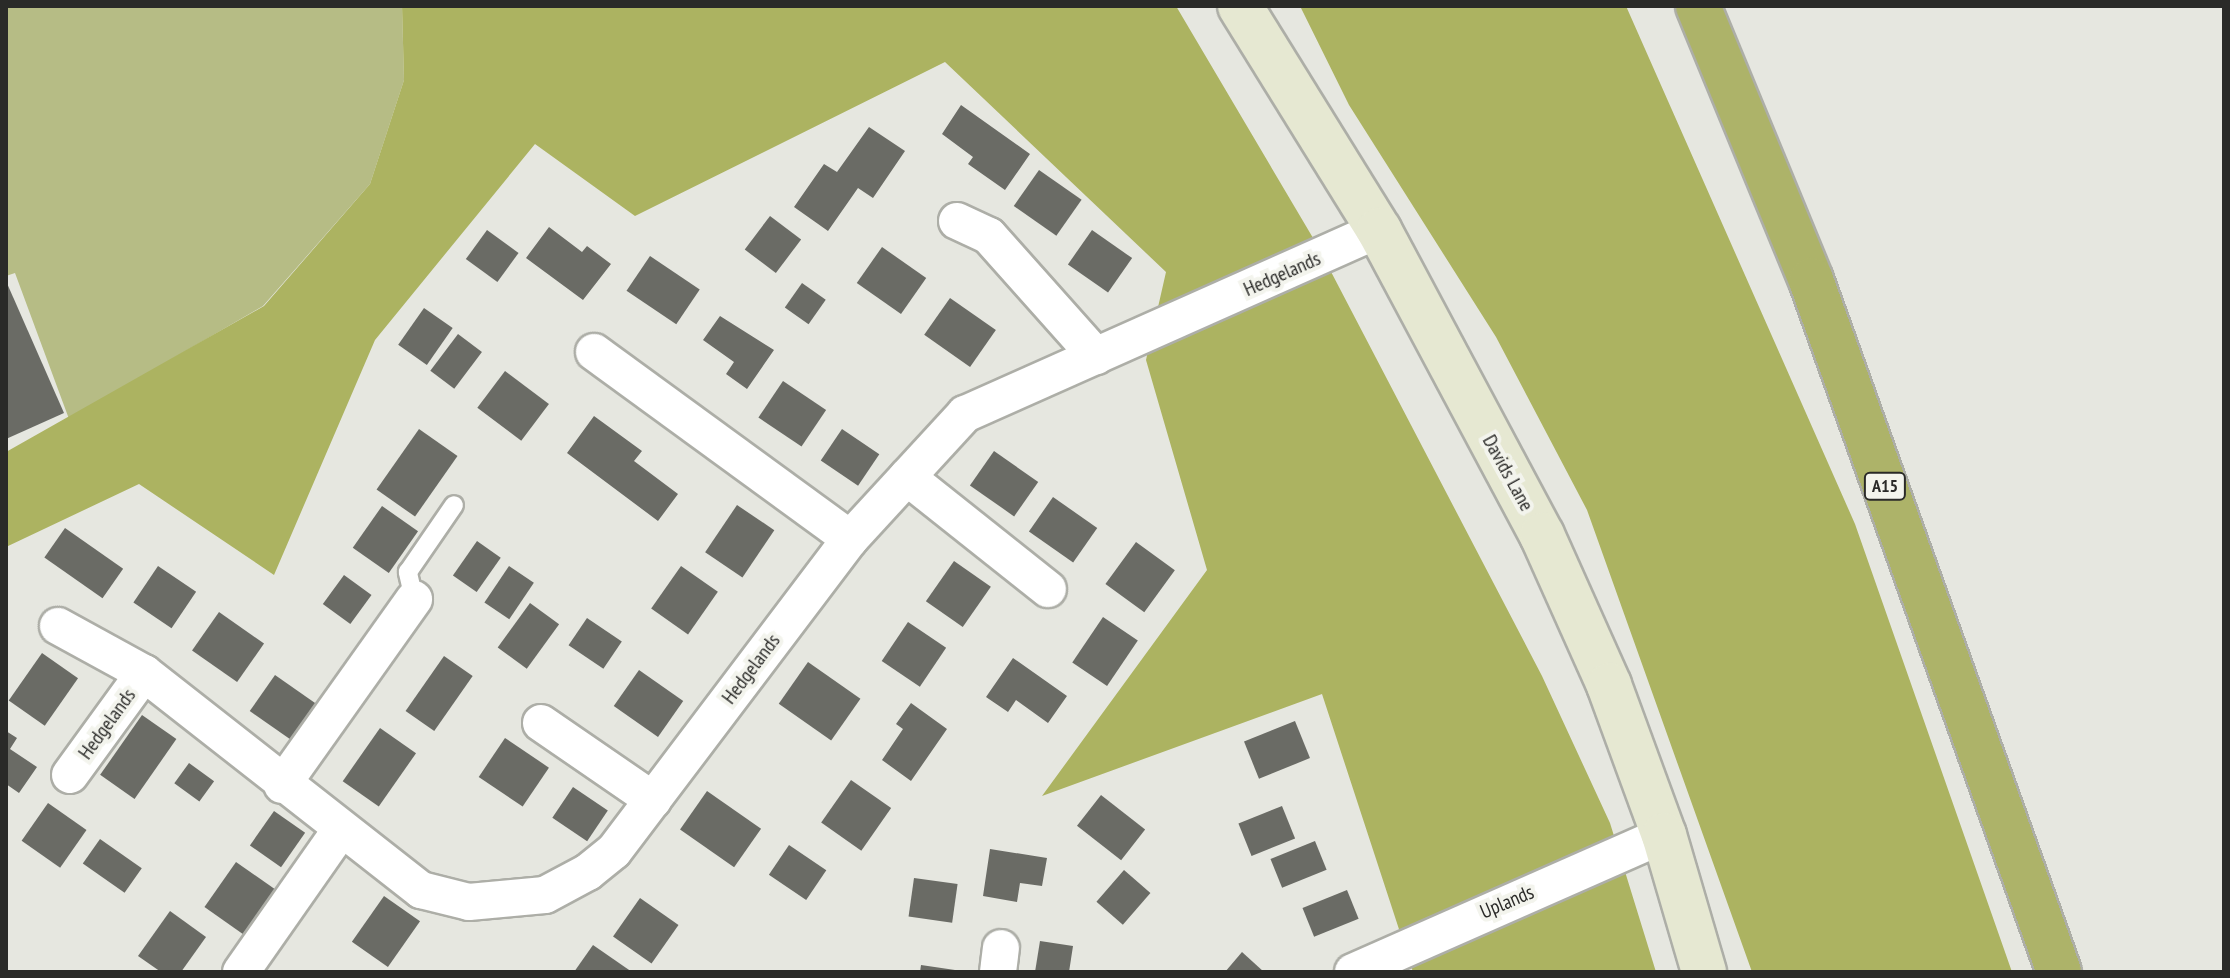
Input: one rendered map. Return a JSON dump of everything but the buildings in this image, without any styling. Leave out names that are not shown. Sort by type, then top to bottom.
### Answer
[{"type":"highway","name":"A15","points":[[1698,6],[1811,280],[2059,972]]},
{"type":"street","name":"Davids Lane","points":[[1240,6],[1379,230],[1542,535],[1609,685],[1664,835],[1704,972]]},
{"type":"street","points":[[957,221],[989,236],[1096,356]]},
{"type":"street","name":"Hedgelands","points":[[58,626],[144,673],[282,785],[421,890],[469,902],[507,901],[545,895],[588,872],[614,851],[850,539],[965,414],[1379,230]]},
{"type":"street","points":[[594,352],[850,539]]},
{"type":"street","points":[[907,477],[1048,589]]},
{"type":"street","points":[[282,785],[414,599]]},
{"type":"street","name":"Hedgelands","points":[[70,775],[144,673]]},
{"type":"street","points":[[541,723],[653,800]]},
{"type":"street","points":[[241,972],[341,829]]},
{"type":"street","name":"Uplands","points":[[1353,972],[1664,835]]},
{"type":"lane","points":[[414,599],[408,572],[454,505]]},
{"type":"green space","points":[[6,6],[402,6],[404,80],[370,184],[263,306],[69,419],[15,273],[6,276]]},
{"type":"green space","points":[[402,6],[1176,6],[1316,243],[1542,676],[1610,823],[1656,972],[1413,972],[1322,694],[1042,796],[1207,570],[1146,360],[1166,272],[945,62],[635,216],[535,144],[375,340],[274,575],[139,484],[6,547],[6,452],[264,306],[370,184],[404,80]]},
{"type":"green space","points":[[1300,6],[1626,6],[1855,524],[2012,972],[1752,972],[1587,510],[1496,337],[1349,105]]}]
